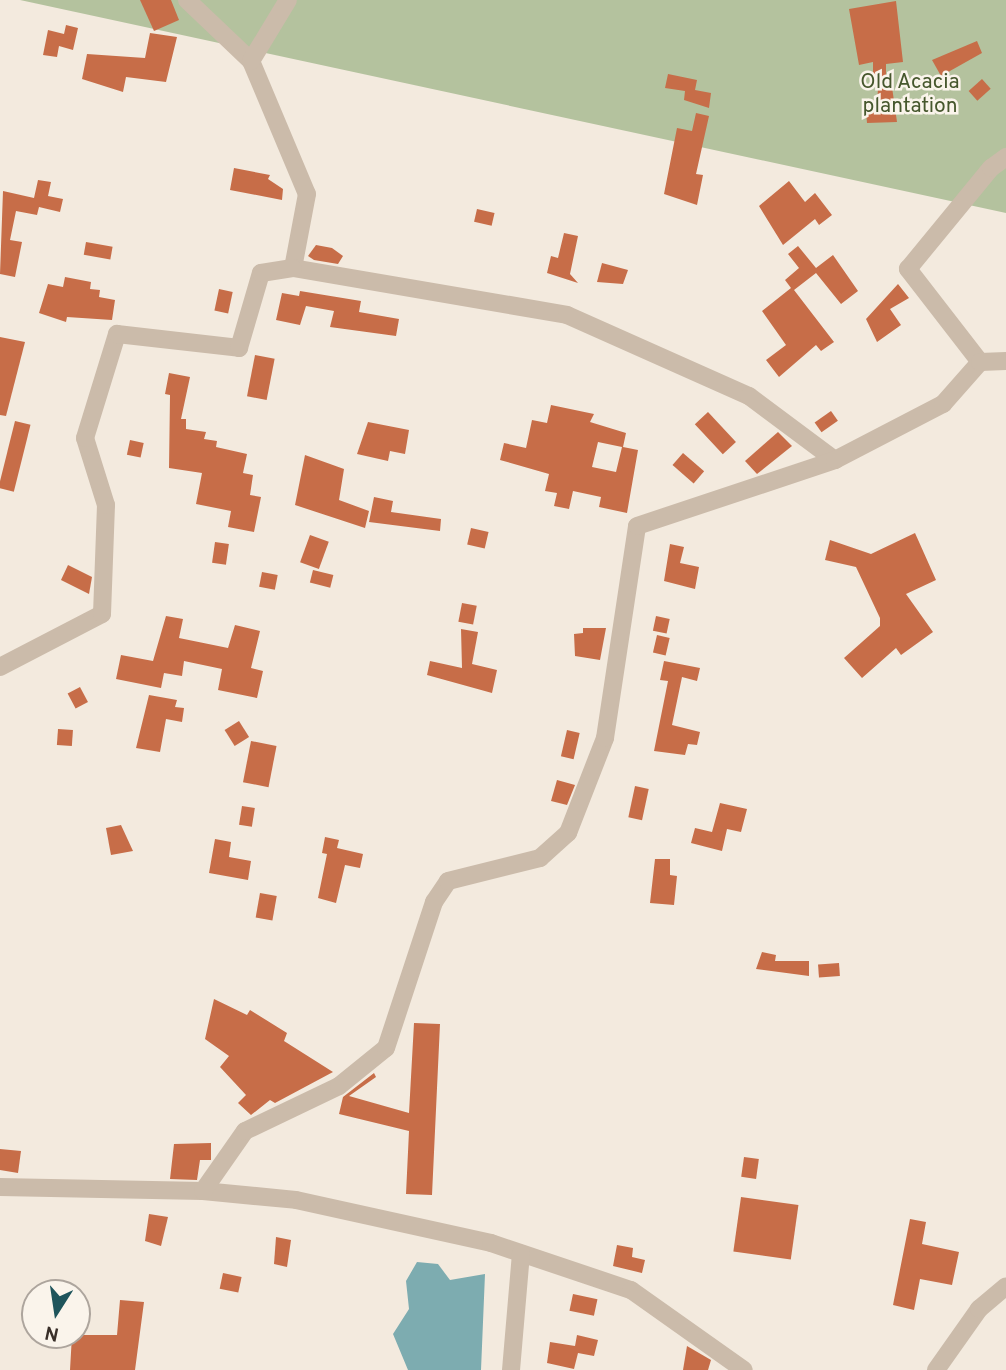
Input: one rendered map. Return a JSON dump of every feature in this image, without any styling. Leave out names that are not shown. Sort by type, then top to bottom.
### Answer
[{"type":"street","points":[[187,0],[251,61],[307,194],[293,268]]},
{"type":"street","points":[[251,61],[288,0]]},
{"type":"street","points":[[980,362],[908,269],[991,168],[1006,158]]},
{"type":"street","points":[[0,667],[102,614],[106,505],[85,438],[117,334],[239,348],[261,273],[293,268],[567,315],[749,396],[835,460]]},
{"type":"street","points":[[204,1191],[245,1131],[339,1086],[386,1048],[433,902],[448,881],[540,858],[568,833],[605,738],[637,526],[835,460],[943,404],[980,362],[1006,361]]},
{"type":"street","points":[[0,1187],[204,1191],[296,1200],[520,1253],[631,1290],[744,1370]]},
{"type":"street","points":[[511,1370],[520,1253]]},
{"type":"street","points":[[936,1370],[979,1310],[1006,1286]]},
{"type":"green space","name":"Old Acacia plantation","points":[[20,0],[1006,0],[1006,213]]},
{"type":"water","points":[[417,1262],[438,1264],[450,1280],[485,1274],[481,1370],[408,1370],[393,1334],[409,1309],[406,1281]]},
{"type":"building","points":[[140,0],[171,0],[179,20],[154,31]]},
{"type":"building","points":[[896,1],[903,62],[886,64],[886,80],[873,80],[873,62],[859,65],[849,9]]},
{"type":"building","points":[[66,25],[78,28],[73,50],[59,46],[57,57],[43,55],[48,30],[64,34]]},
{"type":"building","points":[[150,33],[177,37],[166,82],[126,77],[123,92],[82,79],[87,54],[145,58]]},
{"type":"building","points":[[977,41],[982,53],[941,76],[932,60]]},
{"type":"building","points":[[668,74],[697,80],[695,90],[711,93],[709,108],[684,100],[685,91],[665,88]]},
{"type":"building","points":[[982,79],[991,89],[977,101],[969,91]]},
{"type":"building","points":[[878,87],[892,87],[897,122],[867,123],[866,111],[877,110]]},
{"type":"building","points":[[696,113],[709,116],[696,174],[703,175],[697,205],[664,194],[677,128],[692,131]]},
{"type":"building","points":[[234,168],[270,175],[268,179],[283,189],[282,200],[230,190]]},
{"type":"building","points":[[38,180],[51,182],[48,196],[63,199],[60,212],[39,207],[37,215],[16,211],[10,240],[22,242],[15,277],[0,274],[3,191],[34,198]]},
{"type":"building","points":[[789,181],[805,202],[815,193],[832,215],[819,225],[815,219],[783,245],[759,206]]},
{"type":"building","points":[[477,209],[495,213],[492,226],[474,222]]},
{"type":"building","points":[[564,233],[578,236],[570,274],[578,283],[547,273],[551,256],[558,258]]},
{"type":"building","points":[[86,242],[113,247],[110,259],[84,255]]},
{"type":"building","points":[[316,245],[332,248],[343,256],[338,264],[314,260],[308,256]]},
{"type":"building","points":[[798,246],[816,268],[833,255],[858,291],[841,304],[816,273],[794,290],[834,342],[821,351],[816,345],[779,377],[766,360],[786,345],[762,311],[791,288],[785,280],[799,268],[788,254]]},
{"type":"building","points":[[602,263],[628,270],[623,284],[597,282]]},
{"type":"building","points":[[65,277],[91,282],[90,289],[100,290],[99,297],[115,300],[112,320],[67,317],[66,322],[39,313],[48,284],[63,287]]},
{"type":"building","points":[[898,284],[909,298],[890,309],[901,325],[877,342],[866,319]]},
{"type":"building","points":[[219,289],[233,292],[228,313],[214,311]]},
{"type":"building","points":[[300,291],[361,301],[359,312],[399,319],[396,336],[330,327],[334,311],[306,306],[300,325],[276,320],[282,293],[299,296]]},
{"type":"building","points":[[0,337],[25,342],[6,416],[0,415]]},
{"type":"building","points":[[255,355],[275,359],[267,400],[247,396]]},
{"type":"building","points":[[169,373],[190,377],[181,419],[186,419],[186,429],[206,432],[204,439],[217,441],[216,447],[247,454],[243,473],[253,475],[250,495],[261,497],[254,532],[228,527],[231,511],[196,504],[202,473],[169,468],[170,395],[165,394]]},
{"type":"building","points":[[551,405],[594,414],[590,422],[626,433],[623,447],[638,450],[627,513],[599,507],[601,497],[573,491],[569,509],[554,506],[557,493],[545,491],[549,474],[500,460],[504,443],[526,448],[532,420],[547,423]],"holes":[[[598,442],[622,447],[616,472],[592,467]]]},
{"type":"building","points":[[831,411],[838,421],[821,432],[815,422]]},
{"type":"building","points":[[708,412],[736,442],[723,454],[695,424]]},
{"type":"building","points":[[15,421],[31,425],[14,492],[0,488],[0,481]]},
{"type":"building","points":[[368,422],[409,430],[405,454],[390,451],[388,461],[357,454]]},
{"type":"building","points":[[778,432],[792,446],[757,474],[745,461]]},
{"type":"building","points":[[130,440],[144,443],[141,458],[127,455]]},
{"type":"building","points":[[683,453],[704,471],[694,483],[673,465]]},
{"type":"building","points":[[305,455],[344,469],[339,500],[369,511],[365,528],[295,505]]},
{"type":"building","points":[[374,497],[393,501],[391,512],[441,519],[440,531],[369,522]]},
{"type":"building","points":[[471,528],[489,532],[485,549],[467,545]]},
{"type":"building","points":[[915,533],[936,580],[906,594],[933,632],[901,655],[896,648],[862,678],[844,658],[880,626],[880,618],[856,567],[825,560],[830,540],[871,554]]},
{"type":"building","points":[[310,535],[329,542],[319,569],[300,562]]},
{"type":"building","points":[[215,542],[229,544],[226,565],[212,563]]},
{"type":"building","points":[[670,544],[684,547],[680,563],[699,567],[695,589],[664,581]]},
{"type":"building","points":[[68,565],[92,577],[89,594],[61,580]]},
{"type":"building","points":[[313,570],[333,575],[330,588],[310,583]]},
{"type":"building","points":[[262,572],[278,575],[275,590],[259,587]]},
{"type":"building","points":[[462,603],[477,606],[473,625],[458,622]]},
{"type":"building","points":[[166,616],[183,619],[179,638],[228,648],[235,625],[260,631],[251,668],[263,671],[257,698],[218,690],[222,669],[184,661],[182,676],[164,673],[161,688],[116,679],[121,655],[153,661]]},
{"type":"building","points":[[656,616],[670,619],[667,634],[653,631]]},
{"type":"building","points":[[583,628],[606,628],[600,660],[575,656],[574,634],[583,633]]},
{"type":"building","points":[[461,629],[478,632],[472,664],[497,670],[492,693],[427,675],[430,661],[462,668]]},
{"type":"building","points":[[657,635],[670,638],[666,655],[653,653]]},
{"type":"building","points":[[664,661],[700,668],[697,681],[682,677],[672,725],[700,732],[697,745],[688,744],[685,755],[654,751],[668,681],[660,680]]},
{"type":"building","points":[[80,687],[88,702],[76,709],[68,694]]},
{"type":"building","points":[[149,695],[177,700],[175,707],[184,708],[182,722],[166,719],[160,752],[136,748]]},
{"type":"building","points":[[239,721],[249,737],[235,746],[225,730]]},
{"type":"building","points":[[58,729],[73,730],[72,746],[57,745]]},
{"type":"building","points":[[567,730],[580,733],[574,759],[561,756]]},
{"type":"building","points":[[251,741],[277,746],[269,787],[243,782]]},
{"type":"building","points":[[557,780],[575,785],[567,805],[551,801]]},
{"type":"building","points":[[635,786],[649,789],[642,820],[628,817]]},
{"type":"building","points":[[720,803],[747,809],[741,832],[727,829],[722,851],[691,843],[695,828],[712,832]]},
{"type":"building","points":[[242,806],[255,808],[252,827],[239,825]]},
{"type":"building","points":[[121,825],[133,851],[111,855],[106,828]]},
{"type":"building","points":[[325,837],[339,840],[337,848],[363,854],[360,868],[345,865],[336,903],[318,898],[327,854],[322,853]]},
{"type":"building","points":[[215,839],[231,842],[229,857],[251,861],[248,880],[209,873]]},
{"type":"building","points":[[655,859],[670,859],[670,875],[677,876],[674,905],[650,903]]},
{"type":"building","points":[[260,893],[277,896],[272,921],[256,918]]},
{"type":"building","points":[[762,952],[776,955],[775,961],[809,961],[809,976],[756,969]]},
{"type":"building","points":[[839,963],[840,976],[819,977],[818,964]]},
{"type":"building","points":[[214,999],[247,1015],[250,1010],[287,1033],[284,1041],[333,1072],[275,1103],[270,1100],[251,1115],[238,1103],[246,1095],[220,1067],[229,1056],[205,1039]]},
{"type":"building","points":[[414,1023],[440,1024],[432,1195],[406,1194],[409,1131],[339,1114],[343,1097],[374,1073],[376,1077],[349,1096],[409,1113]]},
{"type":"building","points":[[211,1143],[211,1160],[200,1160],[197,1180],[170,1179],[174,1144]]},
{"type":"building","points":[[0,1149],[21,1151],[18,1173],[0,1170]]},
{"type":"building","points":[[744,1157],[759,1159],[756,1179],[741,1177]]},
{"type":"building","points":[[741,1197],[798,1205],[791,1260],[733,1251]]},
{"type":"building","points":[[149,1214],[168,1217],[161,1246],[145,1241]]},
{"type":"building","points":[[910,1219],[926,1222],[922,1244],[959,1252],[952,1285],[920,1279],[914,1310],[893,1305]]},
{"type":"building","points":[[276,1237],[291,1240],[287,1267],[274,1264]]},
{"type":"building","points":[[617,1245],[633,1248],[632,1257],[645,1260],[642,1273],[613,1266]]},
{"type":"building","points":[[223,1273],[242,1277],[238,1293],[220,1289]]},
{"type":"building","points":[[573,1294],[597,1299],[594,1316],[569,1311]]},
{"type":"building","points":[[120,1300],[144,1302],[135,1370],[70,1370],[71,1349],[91,1349],[91,1335],[117,1335]]},
{"type":"building","points":[[577,1335],[598,1340],[594,1356],[578,1353],[574,1369],[547,1363],[550,1342],[575,1346]]},
{"type":"building","points":[[687,1346],[711,1360],[708,1370],[683,1370]]}]
